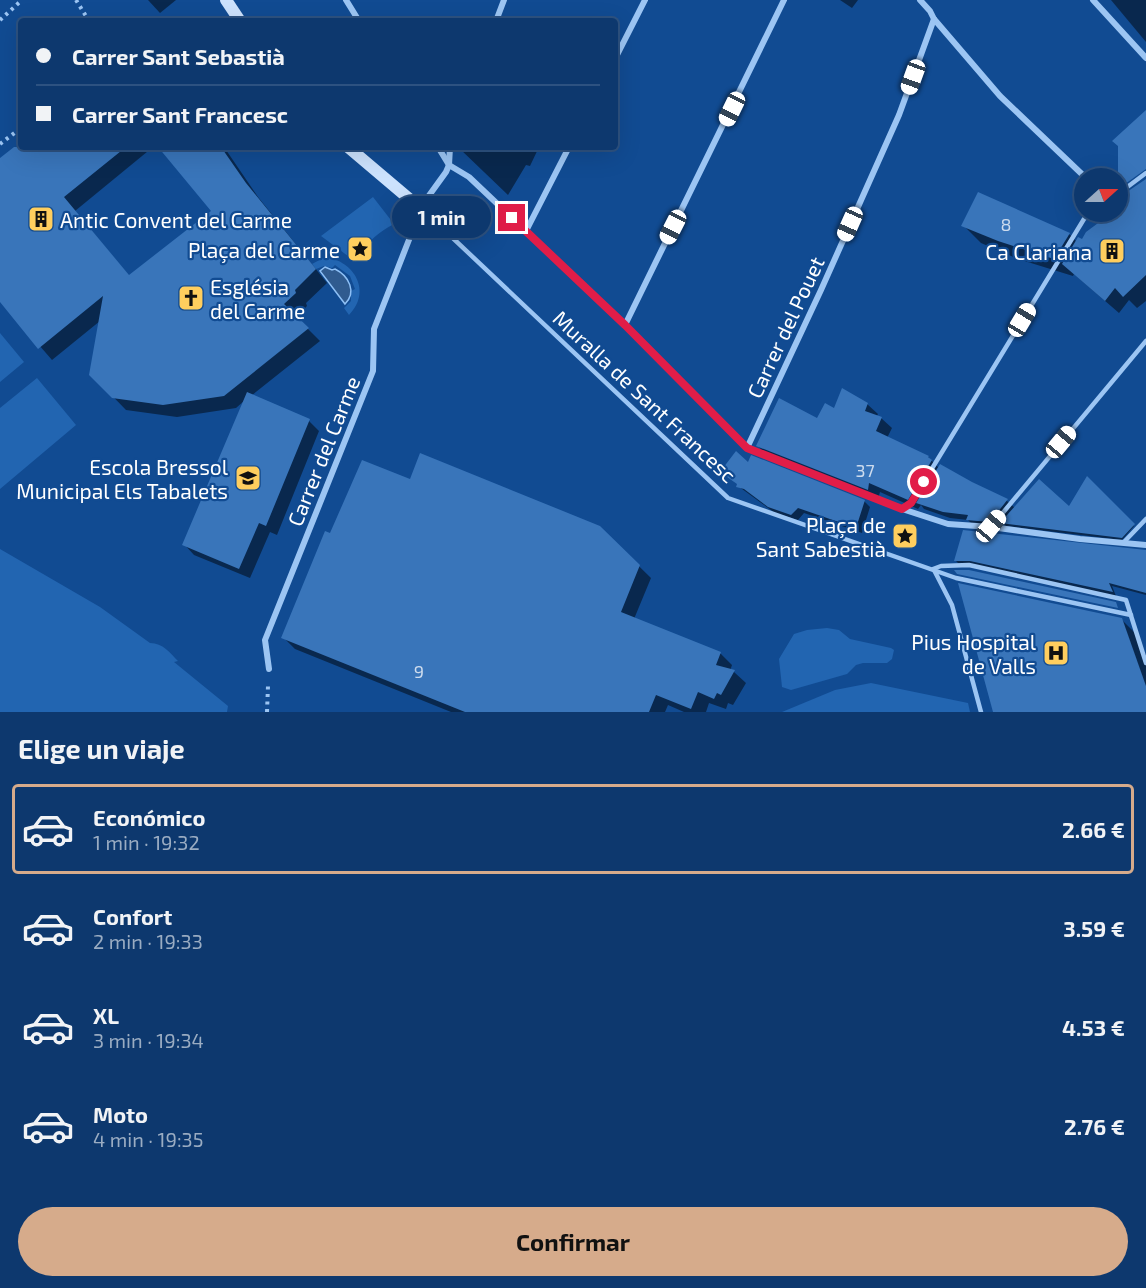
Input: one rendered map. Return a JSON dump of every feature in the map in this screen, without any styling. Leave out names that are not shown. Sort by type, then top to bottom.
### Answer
[{"type":"main road","points":[[226,0],[238,18]]},
{"type":"main road","points":[[352,150],[420,208]]},
{"type":"street","points":[[346,0],[357,18]]},
{"type":"street","points":[[497,18],[504,0]]},
{"type":"street","points":[[618,53],[645,0]]},
{"type":"street","points":[[625,325],[784,0]]},
{"type":"street","points":[[920,0],[1000,96],[1076,168]]},
{"type":"street","points":[[1093,0],[1146,58]]},
{"type":"street","name":"Carrer del Pouet","points":[[747,448],[899,115],[934,19]]},
{"type":"street","points":[[440,150],[449,165],[469,177],[625,325],[747,448],[902,509],[948,524],[991,526],[1080,539],[1146,545]]},
{"type":"street","name":"Carrer del Carme","points":[[269,669],[265,640],[373,371],[374,329],[420,208],[449,165],[450,150]]},
{"type":"street","points":[[526,231],[567,150]]},
{"type":"lane","points":[[1128,186],[1146,173]]},
{"type":"lane","name":"Muralla de Sant Francesc","points":[[420,208],[728,498],[933,569],[941,566],[969,565],[1126,600],[1131,615]]},
{"type":"lane","points":[[902,509],[911,503],[1082,222]]},
{"type":"lane","points":[[991,526],[1146,341]]},
{"type":"lane","points":[[1124,542],[1146,519]]},
{"type":"lane","points":[[933,569],[957,578],[1131,615],[1146,663]]},
{"type":"lane","points":[[933,569],[952,605],[981,712]]},
{"type":"path","points":[[0,20],[22,0]]},
{"type":"path","points":[[76,0],[87,18]]},
{"type":"path","points":[[0,144],[18,130]]},
{"type":"shaded area","points":[[373,197],[394,224],[372,240],[356,262],[321,236]]},
{"type":"shaded area","points":[[325,257],[345,265],[357,279],[359,297],[349,315],[344,308],[351,301],[351,291],[355,289],[350,276],[335,265],[332,268],[324,266],[316,269],[312,264]]},
{"type":"shaded area","points":[[325,267],[340,272],[350,285],[349,299],[345,304],[320,271]]},
{"type":"shaded area","points":[[0,333],[24,362],[0,382]]},
{"type":"shaded area","points":[[37,378],[76,425],[0,489],[0,408]]},
{"type":"shaded area","points":[[0,549],[100,607],[150,643],[166,649],[178,661],[174,662],[228,706],[227,712],[0,712]]},
{"type":"shaded area","points":[[827,628],[839,630],[850,639],[891,648],[894,650],[892,659],[887,663],[856,665],[847,674],[791,690],[782,687],[779,659],[794,634]]},
{"type":"shaded area","points":[[871,683],[968,703],[970,712],[782,712],[835,690]]},
{"type":"building","points":[[1146,110],[1146,169],[1128,182],[1128,168],[1118,168],[1118,146],[1112,141]]},
{"type":"building","points":[[14,147],[18,147],[18,150],[122,150],[64,197],[129,275],[211,211],[160,150],[223,150],[246,183],[316,269],[284,304],[309,328],[224,396],[163,405],[112,398],[89,375],[103,296],[38,349],[0,302],[0,158]]},
{"type":"building","points":[[1146,179],[1146,275],[1123,297],[1115,288],[1105,301],[1062,264],[1078,237],[1082,239],[1086,232],[1100,222],[1128,222],[1128,191]]},
{"type":"building","points":[[978,192],[1070,233],[1054,259],[961,226]]},
{"type":"building","points":[[842,388],[868,403],[865,411],[882,417],[876,431],[929,456],[932,460],[908,500],[869,483],[868,490],[756,446],[779,398],[817,418],[825,403],[834,408]]},
{"type":"building","points":[[247,392],[310,419],[266,526],[259,523],[239,569],[182,545]]},
{"type":"building","points":[[736,451],[748,462],[751,455],[865,500],[856,528],[798,508],[791,515],[768,507],[744,489],[736,487],[737,484],[720,472]]},
{"type":"building","points":[[420,453],[600,526],[640,565],[621,612],[721,652],[716,665],[735,670],[721,695],[717,693],[714,699],[698,692],[691,709],[656,695],[649,712],[465,712],[281,638],[325,531],[330,533],[362,460],[410,479]]},
{"type":"building","points":[[940,464],[1008,499],[990,522],[966,520],[968,515],[943,512],[916,503]]},
{"type":"building","points":[[1087,476],[1135,524],[1122,538],[1000,523],[1039,479],[1069,506]]},
{"type":"building","points":[[963,530],[1146,550],[1146,593],[1109,583],[1113,592],[970,561],[954,561]]},
{"type":"building","points":[[954,570],[969,570],[1116,602],[1118,608],[957,574]]},
{"type":"building","name":"Pius Hospital de Valls","points":[[958,583],[1122,618],[1146,686],[1146,712],[993,712]]},
{"type":"place","name":"Antic Convent del Carme","points":[[41,219]]},
{"type":"place","name":"Plaça del Carme","points":[[360,249]]},
{"type":"place","name":"Ca Clariana","points":[[1112,251]]},
{"type":"place","name":"Església del Carme","points":[[191,298]]},
{"type":"place","name":"Escola Bressol Municipal Els Tabalets","points":[[248,478]]},
{"type":"place","name":"Plaça de Sant Sabestià","points":[[905,536]]},
{"type":"place","name":"Pius Hospital de Valls","points":[[1056,653]]},
{"type":"route","points":[[512,218],[625,325],[747,448],[902,509],[911,503],[924,482]]}]
